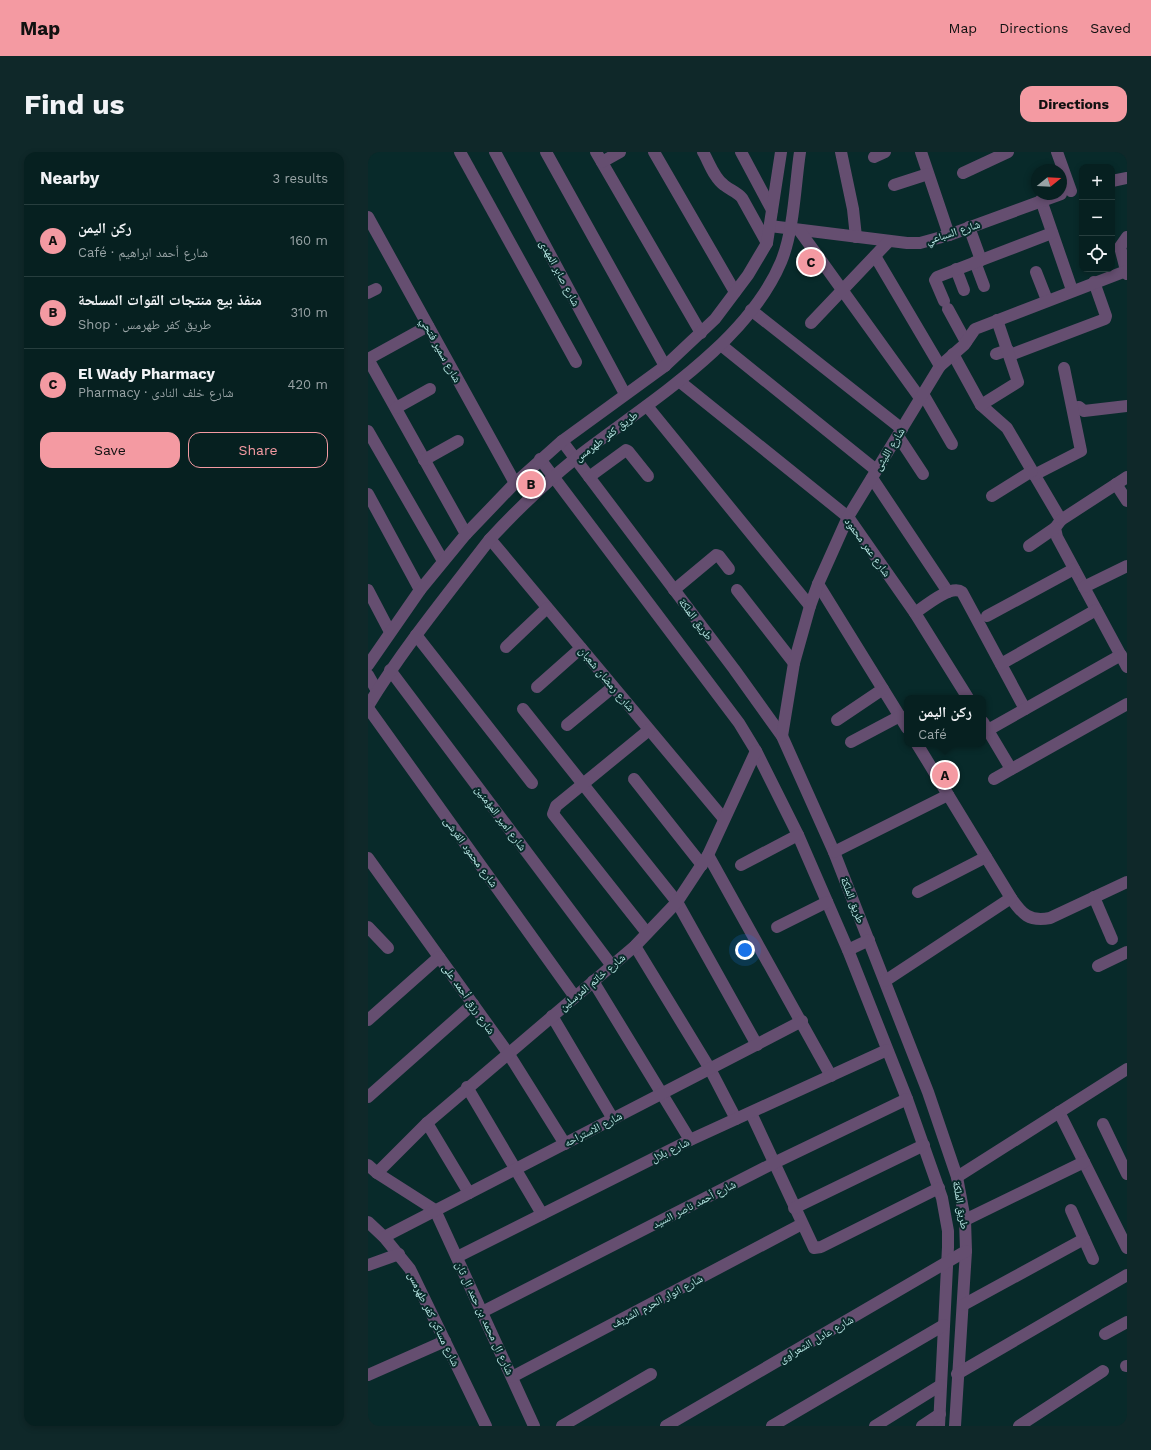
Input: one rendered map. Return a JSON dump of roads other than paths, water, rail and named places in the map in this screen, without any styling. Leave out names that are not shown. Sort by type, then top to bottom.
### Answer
[{"type":"street","points":[[460,152],[576,362]]},
{"type":"street","name":"شارع صابر المهدى","points":[[495,152],[625,394]]},
{"type":"street","points":[[546,152],[665,366]]},
{"type":"street","points":[[620,152],[599,157],[702,333]]},
{"type":"street","points":[[654,152],[735,292]]},
{"type":"street","points":[[703,152],[719,181],[724,186],[738,193],[742,198],[767,243]]},
{"type":"street","points":[[741,152],[772,210]]},
{"type":"street","name":"طريق كفر طهرمس","points":[[368,707],[390,670],[490,539],[554,477],[575,459],[647,406],[721,345],[751,310],[774,276],[794,229],[800,152]]},
{"type":"street","points":[[841,152],[853,209],[856,237]]},
{"type":"street","points":[[920,152],[949,236]]},
{"type":"street","points":[[963,173],[1008,152]]},
{"type":"street","points":[[1057,152],[1069,192]]},
{"type":"street","name":"طريق كفر طهرمس","points":[[368,665],[420,590],[442,562],[466,534],[540,459],[625,394],[665,366],[702,333],[715,319],[748,275],[767,243],[779,154]]},
{"type":"street","points":[[894,185],[928,174]]},
{"type":"street","points":[[1115,181],[1127,178]]},
{"type":"street","points":[[1041,200],[1072,290]]},
{"type":"street","name":"شارع السباعي","points":[[770,226],[889,241],[920,243],[949,236],[1041,200]]},
{"type":"street","name":"شارع سمير فتحي","points":[[369,220],[515,484]]},
{"type":"street","points":[[969,227],[984,286]]},
{"type":"street","points":[[794,229],[922,396],[952,444]]},
{"type":"street","points":[[966,342],[946,305],[935,278],[1052,233]]},
{"type":"street","points":[[1126,272],[1120,247],[1127,237]]},
{"type":"street","points":[[811,323],[889,241]]},
{"type":"street","points":[[875,256],[940,366]]},
{"type":"street","points":[[956,270],[964,290]]},
{"type":"street","points":[[1036,272],[1047,300]]},
{"type":"street","name":"شارع الليثى","points":[[782,736],[794,664],[810,606],[818,584],[848,517],[940,366],[966,342],[975,329],[997,320],[1021,306],[1047,300],[1094,282],[1126,272]]},
{"type":"street","points":[[996,354],[1009,353],[1105,319],[1094,282]]},
{"type":"street","points":[[751,310],[900,432],[923,474]]},
{"type":"street","points":[[981,405],[1018,382],[997,320]]},
{"type":"street","points":[[428,326],[368,359],[466,534]]},
{"type":"street","points":[[721,345],[874,474],[948,592]]},
{"type":"street","points":[[953,354],[981,405],[1007,428],[1033,473],[1058,524],[1057,537],[1127,667]]},
{"type":"street","points":[[992,496],[1033,473],[1081,451],[1064,368]]},
{"type":"street","name":"شارع عمر محمود","points":[[679,381],[848,517],[915,613],[966,695]]},
{"type":"street","points":[[396,408],[430,389]]},
{"type":"street","points":[[647,406],[810,606]]},
{"type":"street","points":[[1073,408],[1079,407],[1083,411],[1127,406]]},
{"type":"street","points":[[368,431],[442,562]]},
{"type":"street","points":[[424,460],[458,441]]},
{"type":"street","name":"طريق الملكة","points":[[562,442],[782,736],[834,852],[928,1092],[957,1177],[965,1220],[966,1251],[957,1374],[955,1426]]},
{"type":"street","points":[[589,477],[626,450],[648,476]]},
{"type":"street","name":"طريق الملكة","points":[[540,459],[739,723],[756,752],[798,836],[848,950],[924,1145],[939,1188],[946,1214],[948,1231],[939,1420]]},
{"type":"street","points":[[1029,546],[1058,524],[1127,477]]},
{"type":"street","points":[[1116,484],[1127,501]]},
{"type":"street","points":[[368,494],[420,590]]},
{"type":"street","name":"شارع رمضان شعبان","points":[[490,539],[724,819]]},
{"type":"street","points":[[674,590],[716,555],[719,556],[729,569]]},
{"type":"street","points":[[1084,588],[1127,566]]},
{"type":"street","points":[[987,616],[1074,569]]},
{"type":"street","points":[[818,584],[904,723]]},
{"type":"street","points":[[915,613],[948,592],[955,589],[962,592],[1026,709]]},
{"type":"street","points":[[368,590],[390,632]]},
{"type":"street","points":[[736,590],[794,664]]},
{"type":"street","points":[[506,647],[547,608]]},
{"type":"street","points":[[1001,664],[1096,610]]},
{"type":"street","points":[[416,635],[532,783]]},
{"type":"street","points":[[537,687],[581,648]]},
{"type":"street","points":[[1012,769],[986,726],[1026,709],[1121,655]]},
{"type":"street","name":"شارع امير المؤمنين","points":[[390,670],[612,966]]},
{"type":"street","points":[[368,674],[377,691]]},
{"type":"street","points":[[567,725],[613,687]]},
{"type":"street","points":[[837,720],[883,689]]},
{"type":"street","points":[[994,779],[1127,704]]},
{"type":"street","name":"شارع محمود القرشى","points":[[368,707],[574,997]]},
{"type":"street","points":[[523,709],[677,902],[757,1044]]},
{"type":"street","points":[[851,742],[900,716]]},
{"type":"street","points":[[647,933],[553,814],[556,806],[650,730]]},
{"type":"street","points":[[919,747],[1011,898],[1019,909],[1030,918],[1040,920],[1050,918],[1127,882]]},
{"type":"street","name":"شارع خاتم المرسلين","points":[[372,1169],[635,946],[677,902],[705,860],[756,752]]},
{"type":"street","points":[[634,779],[705,860],[802,1021],[831,1076]]},
{"type":"street","points":[[834,852],[948,795]]},
{"type":"street","points":[[741,865],[798,836]]},
{"type":"street","points":[[918,892],[986,857]]},
{"type":"street","name":"شارع رزق أحمد على","points":[[368,858],[508,1053],[565,1144]]},
{"type":"street","points":[[1094,897],[1112,939]]},
{"type":"street","points":[[885,981],[1011,898]]},
{"type":"street","points":[[777,927],[828,902]]},
{"type":"street","points":[[368,927],[388,948]]},
{"type":"street","points":[[848,950],[869,940]]},
{"type":"street","points":[[635,946],[710,1069],[736,1119]]},
{"type":"street","points":[[1098,966],[1127,952]]},
{"type":"street","points":[[368,1020],[439,957]]},
{"type":"street","points":[[593,981],[690,1140]]},
{"type":"street","points":[[368,1097],[473,1004]]},
{"type":"street","points":[[552,1016],[613,1119]]},
{"type":"street","name":"شارع الاستراحه","points":[[384,1237],[802,1021]]},
{"type":"street","name":"شارع بلال","points":[[457,1257],[690,1140],[887,1050]]},
{"type":"street","points":[[957,1177],[1127,1069]]},
{"type":"street","points":[[467,1088],[542,1214]]},
{"type":"street","name":"شارع أحمد ناصر السيد","points":[[482,1312],[774,1162],[906,1099]]},
{"type":"street","points":[[1059,1112],[1127,1248]]},
{"type":"street","points":[[751,1113],[794,1208],[814,1248],[822,1247],[939,1188]]},
{"type":"street","points":[[427,1123],[469,1193]]},
{"type":"street","points":[[1103,1124],[1127,1174]]},
{"type":"street","points":[[794,1208],[924,1145]]},
{"type":"street","points":[[965,1220],[1084,1162]]},
{"type":"street","points":[[372,1169],[435,1210]]},
{"type":"street","name":"شارع ال محمد بن حمد ال ثان","points":[[435,1210],[534,1426]]},
{"type":"street","points":[[1071,1210],[1093,1259]]},
{"type":"street","name":"شارع مساكن كفر طهرمس","points":[[368,1222],[384,1237],[410,1269],[486,1426]]},
{"type":"street","name":"شارع انوار الحرم الشريف","points":[[512,1377],[802,1224]]},
{"type":"street","points":[[963,1305],[1084,1239]]},
{"type":"street","name":"شارع عادل الشعراوى","points":[[666,1426],[966,1251]]},
{"type":"street","points":[[368,1265],[399,1254]]},
{"type":"street","points":[[957,1374],[1127,1275]]},
{"type":"street","points":[[1105,1334],[1127,1322]]},
{"type":"street","points":[[772,1426],[944,1325]]},
{"type":"street","points":[[368,1375],[445,1341]]},
{"type":"street","points":[[1019,1426],[1103,1371]]},
{"type":"street","points":[[562,1426],[651,1374]]},
{"type":"street","points":[[876,1426],[941,1385]]},
{"type":"street","points":[[922,1426],[939,1420]]},
{"type":"place","name":"El Wady Pharmacy","points":[[811,262]]},
{"type":"place","name":"منفذ بيع منتجات القوات المسلحة","points":[[531,484]]},
{"type":"place","name":"ركن اليمن","points":[[945,775]]}]
